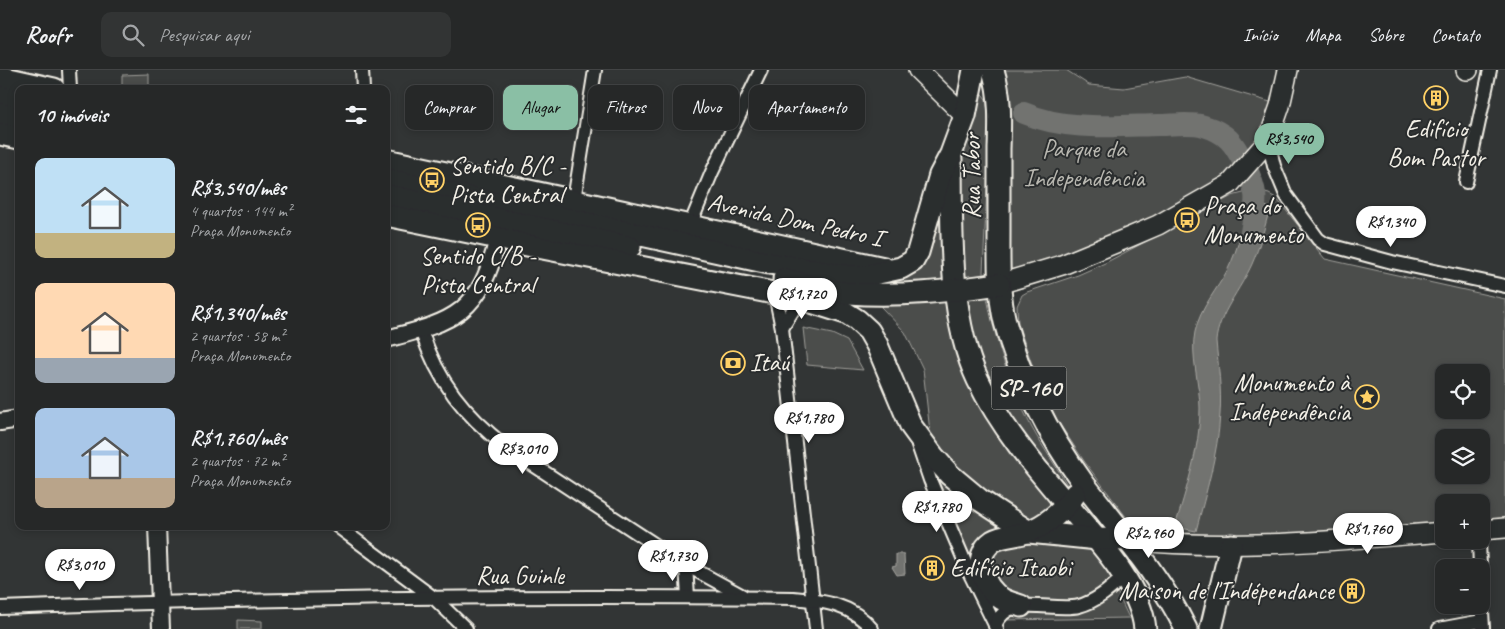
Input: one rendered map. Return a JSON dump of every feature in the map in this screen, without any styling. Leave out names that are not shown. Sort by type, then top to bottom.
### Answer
[{"type":"main road","points":[[918,70],[964,116]]},
{"type":"main road","name":"Rua Tabor","points":[[892,269],[901,268],[914,261],[918,252],[940,175],[951,154],[964,116],[974,70]]},
{"type":"main road","name":"Rua Tabor","points":[[993,70],[1000,103],[999,284]]},
{"type":"main road","points":[[999,284],[1062,265],[1151,228],[1230,184],[1264,147],[1280,106],[1288,70]]},
{"type":"main road","points":[[0,77],[36,85]]},
{"type":"main road","points":[[0,97],[15,100]]},
{"type":"main road","points":[[0,114],[15,117]]},
{"type":"main road","points":[[0,134],[15,137]]},
{"type":"main road","name":"Rua Tabor","points":[[951,154],[956,290]]},
{"type":"main road","name":"Avenida Dom Pedro I","points":[[390,161],[892,269]]},
{"type":"main road","name":"Avenida Dom Pedro I","points":[[390,180],[772,278],[805,292],[917,293],[999,284]]},
{"type":"main road","name":"Avenida Dom Pedro I","points":[[390,196],[772,278]]},
{"type":"main road","name":"Avenida Dom Pedro I","points":[[390,216],[522,244],[772,278],[860,277],[892,269]]},
{"type":"main road","points":[[762,241],[772,278]]},
{"type":"main road","name":"SP-160","points":[[999,284],[1005,320],[1016,361],[1042,415],[1083,482],[1128,540],[1177,612],[1186,629]]},
{"type":"main road","name":"SP-160","points":[[956,290],[964,342],[977,379],[994,410],[1022,448],[1098,539],[1124,576],[1144,615],[1145,629]]},
{"type":"main road","points":[[805,292],[846,313],[869,331],[877,345],[911,426],[933,456],[956,480],[980,500],[1029,532]]},
{"type":"main road","points":[[1029,532],[1048,521],[1068,505],[1083,482]]},
{"type":"main road","points":[[1490,529],[1505,528]]},
{"type":"main road","points":[[1021,606],[1003,600],[992,591],[983,574],[982,557],[987,546],[995,539],[1029,532],[1098,539],[1231,545],[1435,533]]},
{"type":"main road","points":[[1211,629],[1231,545]]},
{"type":"street","points":[[69,70],[70,85]]},
{"type":"street","points":[[362,70],[363,85]]},
{"type":"street","points":[[574,200],[595,70]]},
{"type":"street","points":[[690,225],[712,172],[760,70]]},
{"type":"street","points":[[1466,182],[1490,70]]},
{"type":"street","points":[[1264,147],[1286,195],[1318,240],[1325,244],[1392,262],[1505,286]]},
{"type":"street","points":[[390,339],[444,322],[460,311],[477,295],[485,281],[498,238]]},
{"type":"street","points":[[772,278],[782,328],[816,629]]},
{"type":"street","points":[[782,328],[805,292]]},
{"type":"street","points":[[422,330],[429,355],[439,375],[473,418],[489,433],[506,447],[686,565],[745,597]]},
{"type":"street","points":[[0,422],[15,420]]},
{"type":"street","points":[[911,426],[930,480],[970,574],[996,628]]},
{"type":"street","points":[[157,530],[161,629]]},
{"type":"street","points":[[342,530],[434,598],[463,626]]},
{"type":"street","points":[[686,565],[688,597]]},
{"type":"street","points":[[996,628],[998,619],[1003,613],[1021,606],[1076,607],[1098,598],[1124,576]]},
{"type":"street","name":"Rua Guinle","points":[[0,608],[160,602],[434,598],[745,597],[832,602],[851,610],[872,629]]},
{"type":"street","points":[[463,626],[463,609],[471,598]]},
{"type":"street","points":[[1439,629],[1482,625]]},
{"type":"green space","name":"Parque da Independência","points":[[1001,70],[1066,70],[1089,85],[1124,88],[1185,77],[1277,104],[1264,146],[1224,179],[1123,233],[1081,251],[1003,272]]},
{"type":"green space","points":[[149,74],[149,85],[122,85],[122,75]]},
{"type":"green space","points":[[979,90],[986,99],[990,123],[983,272],[989,309],[999,346],[1027,418],[1078,506],[1129,618],[1004,620],[997,617],[976,577],[935,477],[923,369],[905,332],[881,307],[900,273]]},
{"type":"green space","name":"Parque da Independência","points":[[1254,190],[1276,198],[1325,259],[1505,299],[1505,519],[1490,520],[1490,494],[1435,494],[1435,524],[1363,528],[1314,533],[1230,536],[1136,530],[1084,461],[1057,420],[1034,370],[1018,324],[1017,306],[1022,295],[1105,263],[1232,196]]},
{"type":"green space","points":[[803,328],[832,334],[847,341],[863,370],[807,365]]},
{"type":"green space","points":[[238,620],[262,621],[262,629],[238,629]]},
{"type":"shaded area","points":[[1249,199],[1270,208],[1252,264],[1225,312],[1218,331],[1216,341],[1220,378],[1219,429],[1211,473],[1196,531],[1175,527],[1192,469],[1198,439],[1200,399],[1194,360],[1194,341],[1197,323],[1232,261],[1241,235]]},
{"type":"shaded area","points":[[896,554],[904,554],[905,574],[897,575],[892,567],[896,566]]},
{"type":"waterway","points":[[1024,113],[1056,123],[1073,125],[1193,124],[1219,132],[1237,150],[1252,182],[1255,212],[1251,232]]},
{"type":"place","name":"Edifício Bom Pastor","points":[[1436,98]]},
{"type":"place","name":"Sentido B/C - Pista Central","points":[[432,180]]},
{"type":"place","name":"Praça do Monumento","points":[[1187,220]]},
{"type":"place","name":"Sentido C/B - Pista Central","points":[[478,225]]},
{"type":"place","name":"Itaú","points":[[733,363]]},
{"type":"place","name":"Monumento à Independência","points":[[1367,397]]},
{"type":"place","name":"Edifício Itaobi","points":[[932,568]]},
{"type":"place","name":"Maison de l'Indépendance","points":[[1352,591]]}]
